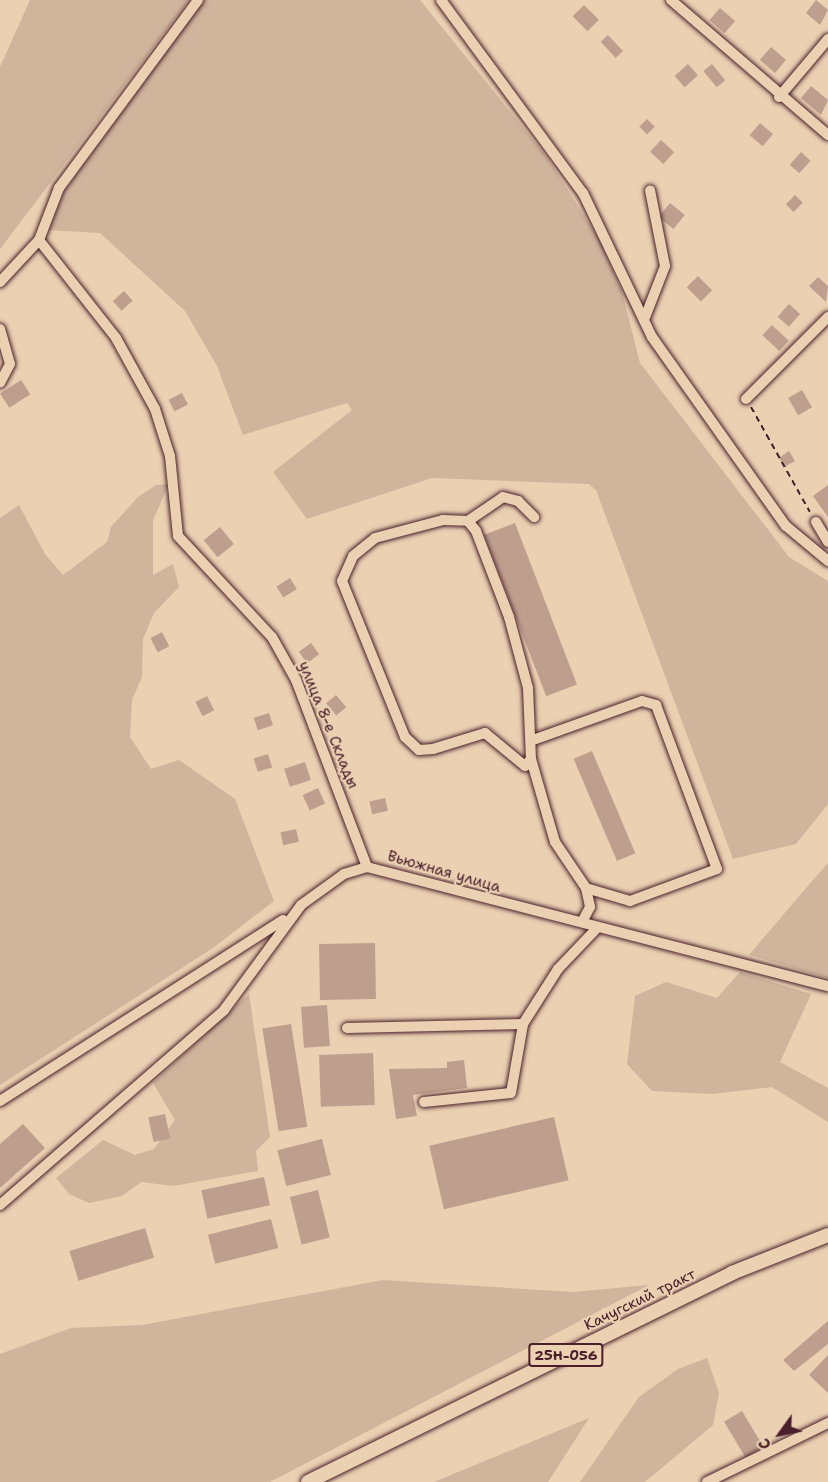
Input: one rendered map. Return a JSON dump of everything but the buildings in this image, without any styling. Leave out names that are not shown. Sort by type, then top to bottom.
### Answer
[{"type":"main road","name":"Качугский тракт","points":[[308,1482],[732,1273],[828,1235]]},
{"type":"street","points":[[0,282],[39,240],[58,188],[198,0]]},
{"type":"street","points":[[441,0],[583,193],[644,320],[786,526],[828,561]]},
{"type":"street","points":[[671,0],[779,97],[828,135]]},
{"type":"street","points":[[779,97],[828,39]]},
{"type":"street","points":[[644,320],[665,266],[650,190]]},
{"type":"street","name":"улица 8-е Склады","points":[[39,240],[116,338],[155,409],[170,456],[178,536],[272,637],[296,680],[367,867]]},
{"type":"street","points":[[746,399],[828,317]]},
{"type":"street","points":[[0,328],[10,364],[0,383]]},
{"type":"street","points":[[531,759],[525,766],[479,733],[433,749],[413,745],[342,581],[353,556],[375,538],[414,524],[468,521],[503,497],[518,501],[534,517]]},
{"type":"street","points":[[468,521],[486,551],[509,617],[528,688],[533,740],[531,759],[555,842],[586,888],[590,907],[582,922]]},
{"type":"street","points":[[816,522],[828,542]]},
{"type":"street","points":[[533,740],[642,701],[656,705],[717,869],[630,901],[586,888]]},
{"type":"street","name":"Вьюжная улица","points":[[0,1205],[224,1010],[294,914],[327,884],[367,867],[828,986]]},
{"type":"street","points":[[0,1101],[294,914]]},
{"type":"street","points":[[424,1102],[511,1093],[524,1024],[558,969],[597,928]]},
{"type":"street","points":[[347,1028],[524,1024]]},
{"type":"street","points":[[707,1482],[828,1423]]},
{"type":"path","points":[[746,399],[816,522]]},
{"type":"shaded area","points":[[30,0],[189,0],[0,249],[0,67]]},
{"type":"shaded area","points":[[204,0],[420,0],[546,156],[599,239],[622,292],[640,363],[789,557],[828,581],[828,804],[796,844],[733,859],[596,490],[589,484],[432,478],[307,519],[273,472],[352,410],[347,403],[243,435],[217,366],[185,311],[100,233],[48,230],[65,190]]},
{"type":"shaded area","points":[[169,484],[153,520],[153,575],[173,564],[179,587],[154,613],[143,639],[142,677],[132,700],[130,737],[151,769],[179,760],[235,799],[274,901],[213,948],[0,1085],[0,518],[19,505],[45,554],[63,575],[107,542],[111,527],[138,497],[156,485]]},
{"type":"shaded area","points":[[828,863],[828,978],[749,955],[800,895]]},
{"type":"shaded area","points":[[740,972],[811,994],[780,1062],[828,1088],[828,1122],[772,1087],[712,1094],[652,1091],[627,1064],[635,996],[666,982],[717,998]]},
{"type":"shaded area","points":[[249,994],[270,1137],[256,1151],[258,1171],[173,1186],[141,1182],[122,1196],[89,1203],[69,1194],[56,1178],[103,1140],[135,1155],[154,1149],[175,1120],[153,1083]]},
{"type":"shaded area","points":[[383,1280],[572,1292],[649,1285],[270,1482],[0,1482],[0,1354],[71,1328],[142,1325]]},
{"type":"shaded area","points":[[707,1358],[719,1393],[713,1425],[645,1482],[580,1482],[639,1397],[678,1369]]},
{"type":"shaded area","points":[[589,1418],[548,1482],[434,1482]]}]
